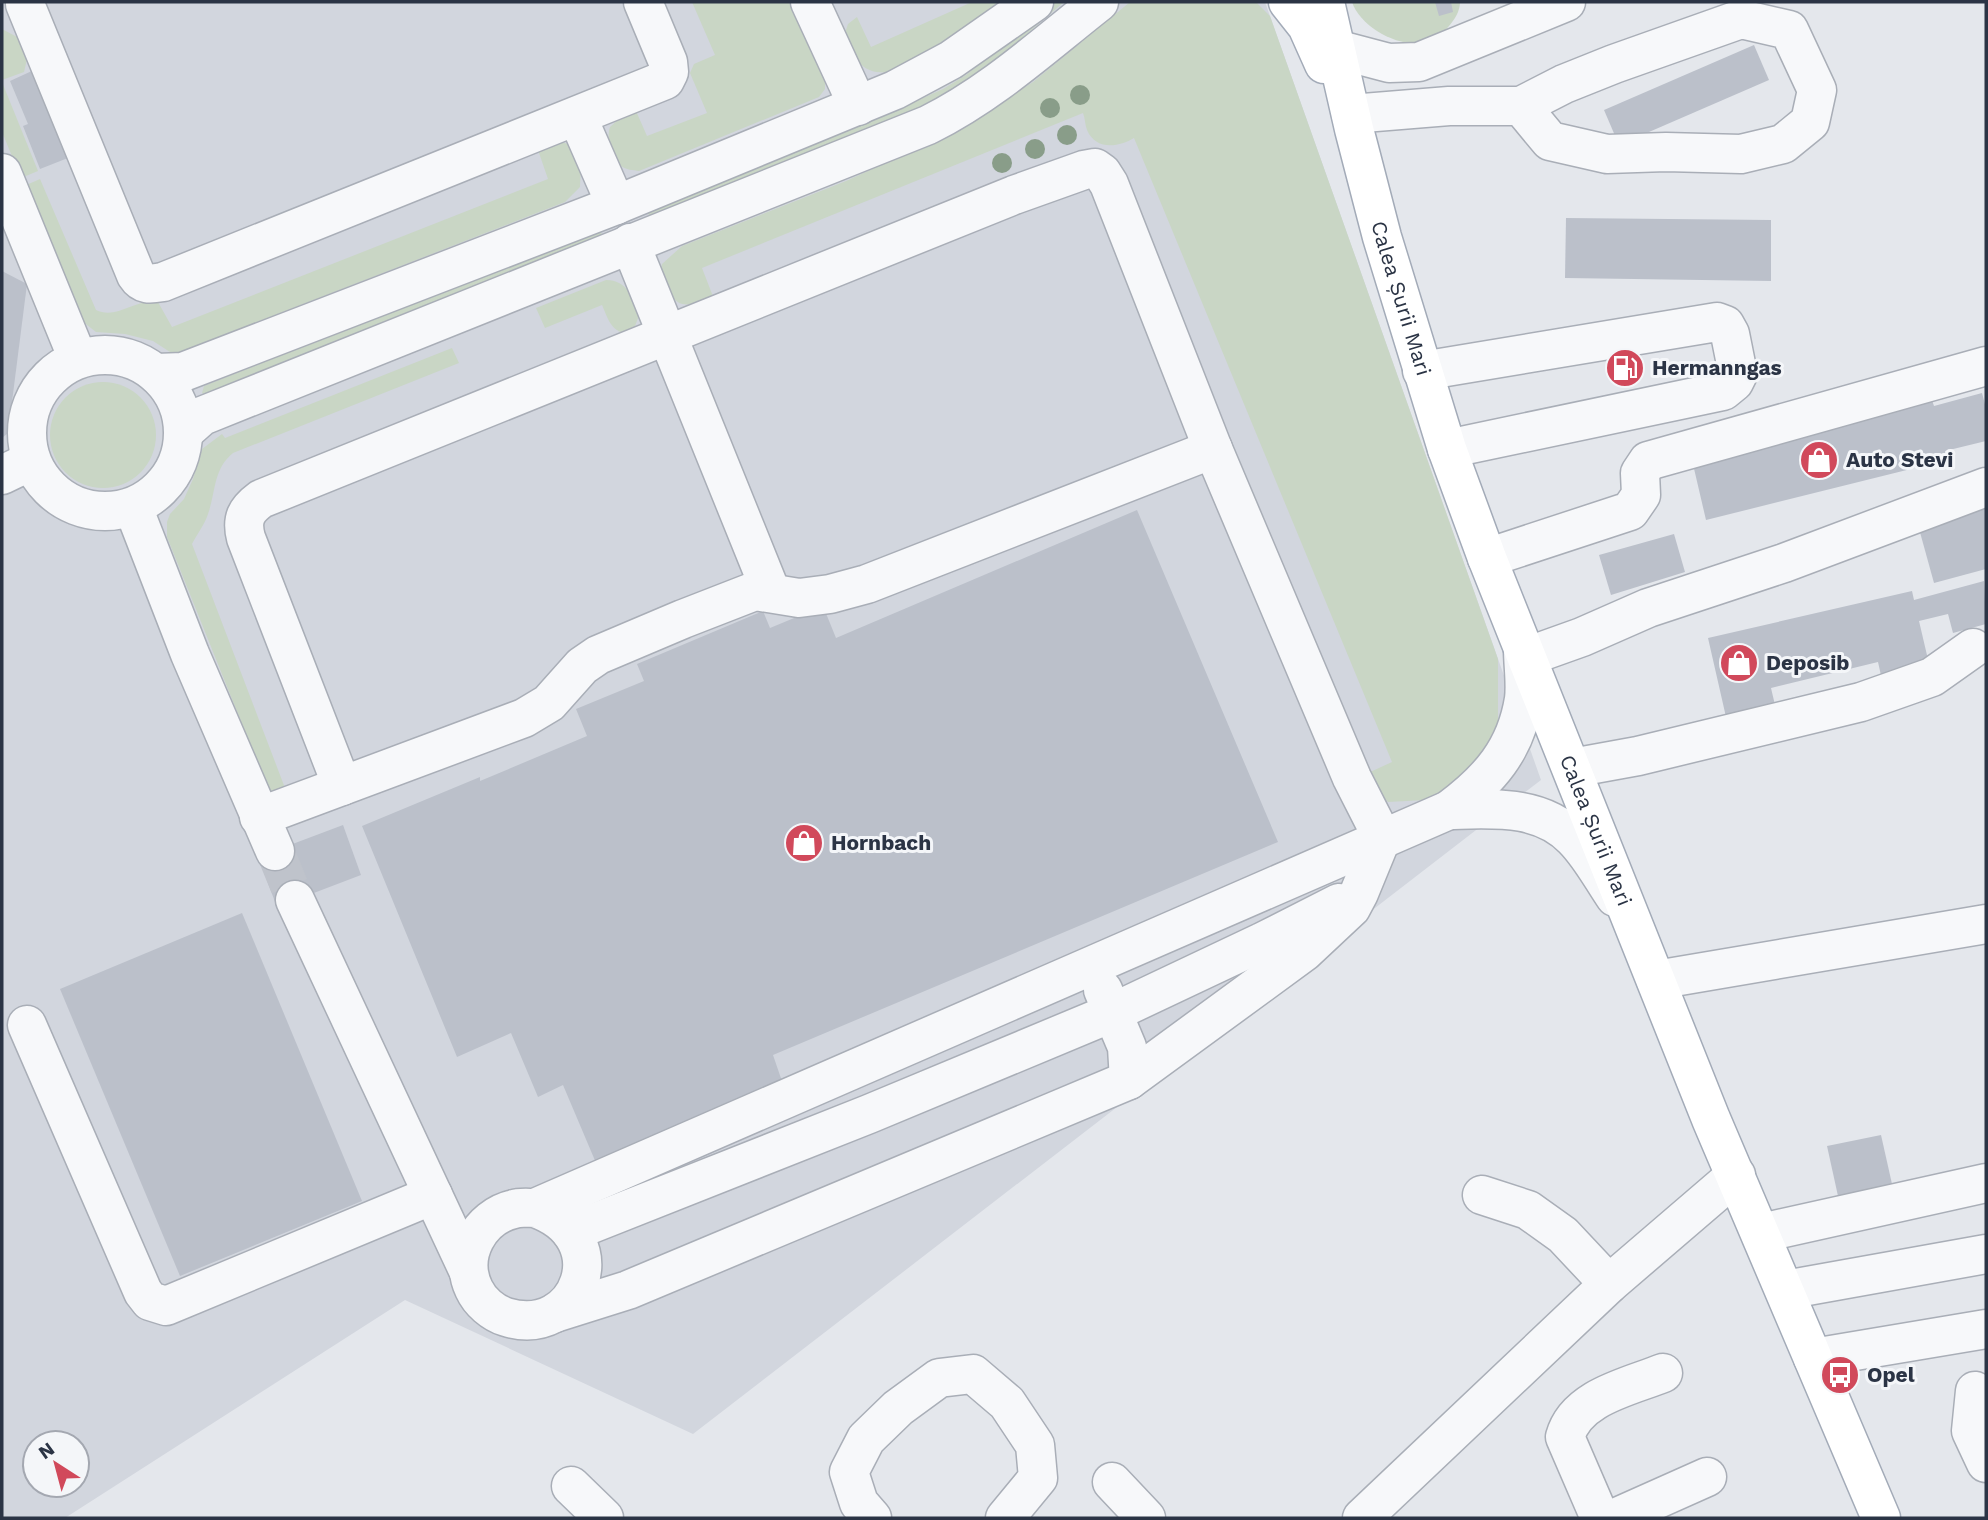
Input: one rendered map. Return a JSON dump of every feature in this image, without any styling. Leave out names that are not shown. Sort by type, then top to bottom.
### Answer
[{"type":"main road","name":"Calea Șurii Mari","points":[[1287,2],[1307,26],[1352,121]]},
{"type":"main road","name":"Calea Șurii Mari","points":[[1325,2],[1382,237],[1447,449],[1487,558],[1711,1119],[1881,1518]]},
{"type":"lane","points":[[19,6],[136,275],[141,282],[150,284],[163,282],[656,85],[668,76],[667,59],[643,2]]},
{"type":"lane","points":[[810,2],[858,106]]},
{"type":"lane","points":[[157,373],[183,372],[616,205],[858,106],[951,60],[1034,2]]},
{"type":"lane","points":[[184,432],[202,416],[630,243],[887,143],[955,112],[1034,57],[1099,2]]},
{"type":"lane","points":[[1336,49],[1389,64],[1419,62],[1566,2]]},
{"type":"lane","points":[[1352,121],[1449,106],[1521,106],[1564,84],[1614,64],[1741,19],[1788,30],[1817,90],[1810,122],[1783,145],[1741,154],[1607,154],[1550,141],[1521,106]]},
{"type":"lane","points":[[577,116],[616,205]]},
{"type":"lane","points":[[295,900],[468,1270],[474,1289],[486,1305],[499,1315],[517,1321],[537,1320],[628,1290],[1129,1080],[1304,952],[1351,908],[1382,837],[1352,778],[1213,449],[1109,184],[1095,168],[1072,173],[1014,195],[272,495],[249,508],[244,517],[246,538],[342,786]]},
{"type":"lane","points":[[2,175],[78,359]]},
{"type":"lane","points":[[630,243],[771,592]]},
{"type":"lane","points":[[1422,371],[1717,322],[1725,325],[1730,334],[1738,374],[1734,382],[1723,391],[1447,449]]},
{"type":"lane","points":[[98,354],[120,355],[140,362],[157,373],[172,390],[181,411],[184,432],[181,456],[170,478],[154,495],[133,507],[109,512],[84,509],[62,499],[44,483],[16,468],[27,441],[27,420],[33,401],[44,383],[60,369],[78,359],[98,354]]},
{"type":"lane","points":[[1487,558],[1630,511],[1641,495],[1640,473],[1647,461],[1986,366]]},
{"type":"lane","points":[[260,817],[537,712],[550,703],[582,666],[612,648],[755,591],[799,598],[830,594],[867,583],[1213,449]]},
{"type":"lane","points":[[535,1208],[1449,810],[1477,790],[1499,764],[1508,746],[1524,697],[1524,651],[1582,637],[1648,608],[1784,563],[1986,487]]},
{"type":"lane","points":[[133,507],[190,654],[275,851]]},
{"type":"lane","points":[[1572,768],[1638,756],[1861,702],[1932,677],[1973,648]]},
{"type":"lane","points":[[1449,810],[1518,810],[1546,818],[1573,838],[1633,923]]},
{"type":"lane","points":[[571,1232],[869,1114],[1114,1012],[1359,893]]},
{"type":"lane","points":[[1656,980],[1986,924]]},
{"type":"lane","points":[[1092,966],[1127,1047],[1129,1080]]},
{"type":"lane","points":[[27,1025],[143,1292],[150,1301],[166,1306],[436,1201]]},
{"type":"lane","points":[[1362,1518],[1609,1284],[1736,1175]]},
{"type":"lane","points":[[1761,1233],[1986,1183]]},
{"type":"lane","points":[[1482,1195],[1528,1210],[1563,1235],[1609,1284]]},
{"type":"lane","points":[[468,1270],[472,1246],[481,1228],[497,1216],[515,1208],[535,1208],[551,1214],[567,1225],[578,1242],[582,1261],[580,1282],[570,1300],[555,1313]]},
{"type":"lane","points":[[1785,1290],[1986,1254]]},
{"type":"lane","points":[[1813,1358],[1986,1329]]},
{"type":"lane","points":[[1600,1518],[1565,1437],[1568,1425],[1579,1410],[1591,1402],[1663,1373]]},
{"type":"lane","points":[[872,1518],[859,1503],[849,1472],[866,1439],[898,1408],[939,1378],[973,1374],[1007,1403],[1035,1445],[1038,1478],[1005,1518]]},
{"type":"lane","points":[[1975,1391],[1971,1431],[1986,1463]]},
{"type":"lane","points":[[1615,1518],[1707,1477]]},
{"type":"lane","points":[[1112,1482],[1146,1518]]},
{"type":"lane","points":[[571,1486],[604,1518]]},
{"type":"shaded area","points":[[2,2],[1265,2],[1541,780],[693,1434],[405,1300],[65,1518],[2,1518]]},
{"type":"green space","points":[[692,2],[789,2],[825,78],[825,89],[819,97],[639,171],[625,168],[614,158],[609,137],[610,127],[621,117],[636,111],[647,136],[707,113],[690,73],[694,64],[715,55]]},
{"type":"green space","points":[[972,2],[1017,2],[900,71],[878,72],[863,66],[853,53],[845,33],[848,24],[857,17],[871,47]]},
{"type":"green space","points":[[1047,2],[1064,2],[971,82],[927,107],[649,216],[647,209],[943,89],[966,75],[1002,46]]},
{"type":"green space","points":[[1130,2],[1256,2],[1270,16],[1498,659],[1498,723],[1494,740],[1456,787],[1426,800],[1388,802],[1379,794],[1368,773],[1392,762],[1134,138],[1122,144],[1102,144],[1091,137],[1083,113],[702,268],[714,299],[691,304],[678,302],[660,272],[662,264],[682,246],[846,181],[929,143],[975,118],[1033,82]]},
{"type":"green space","points":[[1352,2],[1460,2],[1455,18],[1442,33],[1431,41],[1417,44],[1394,39],[1372,28],[1356,11]]},
{"type":"green space","points":[[2,29],[19,38],[28,55],[24,72],[2,80]]},
{"type":"green space","points":[[2,82],[38,171],[21,178],[2,132]]},
{"type":"green space","points":[[557,140],[570,145],[581,165],[580,187],[565,202],[175,354],[153,341],[125,334],[96,332],[82,321],[24,186],[40,179],[96,310],[119,311],[142,303],[158,302],[172,327],[548,179],[538,150]]},
{"type":"green space","points":[[599,228],[603,237],[206,395],[202,393],[204,386]]},
{"type":"green space","points":[[606,280],[624,286],[631,296],[640,313],[635,326],[623,333],[619,331],[610,322],[602,305],[545,328],[536,308]]},
{"type":"green space","points":[[452,348],[459,363],[233,453],[218,474],[207,518],[192,544],[285,788],[270,794],[167,537],[170,514],[184,499],[202,449],[222,434],[225,438]]},
{"type":"green space","points":[[103,382],[123,386],[140,398],[152,415],[156,435],[152,455],[140,472],[123,484],[103,488],[83,484],[66,472],[54,455],[50,435],[54,415],[66,398],[83,386]]},
{"type":"building","points":[[1435,2],[1451,2],[1453,12],[1439,16]]},
{"type":"building","points":[[1754,45],[1769,80],[1619,145],[1604,110]]},
{"type":"building","points":[[34,70],[73,156],[40,169],[23,126],[28,124],[10,81]]},
{"type":"building","points":[[1566,218],[1771,220],[1771,281],[1565,278]]},
{"type":"building","points":[[2,271],[27,284],[8,433],[2,438]]},
{"type":"building","name":"Auto Stevi","points":[[1982,393],[1986,408],[1986,441],[1945,451],[1947,460],[1706,520],[1692,460],[1932,400],[1934,406]]},
{"type":"building","points":[[1986,506],[1986,569],[1934,583],[1918,525]]},
{"type":"building","name":"Hornbach","points":[[1137,510],[1278,842],[773,1055],[786,1093],[599,1170],[563,1085],[538,1097],[511,1033],[457,1057],[362,826],[587,736],[576,709],[644,681],[637,664],[763,611],[770,628],[823,606],[836,638]]},
{"type":"building","points":[[1674,534],[1685,572],[1611,595],[1599,555]]},
{"type":"building","points":[[1984,581],[1986,624],[1953,633],[1948,614],[1919,621],[1930,668],[1882,680],[1878,662],[1771,688],[1775,705],[1726,717],[1708,638],[1912,591],[1914,600]]},
{"type":"building","points":[[343,825],[361,875],[277,907],[258,857]]},
{"type":"building","points":[[242,913],[362,1201],[180,1276],[60,989]]},
{"type":"building","points":[[1881,1135],[1892,1184],[1838,1196],[1827,1146]]},
{"type":"tunnel","points":[[275,851],[295,900]]},
{"type":"place","name":"Hermanngas","points":[[1625,368]]},
{"type":"place","name":"Auto Stevi","points":[[1819,460]]},
{"type":"place","name":"Deposib","points":[[1739,663]]},
{"type":"place","name":"Hornbach","points":[[804,843]]},
{"type":"place","name":"Opel","points":[[1840,1375]]}]
